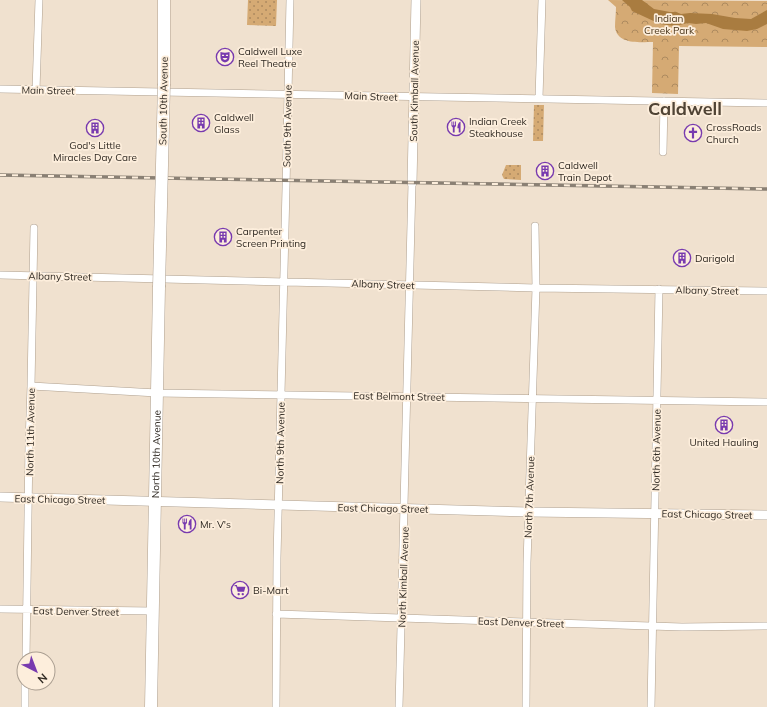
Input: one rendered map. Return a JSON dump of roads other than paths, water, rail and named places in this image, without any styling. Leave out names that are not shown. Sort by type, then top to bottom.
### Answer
[{"type":"main road","name":"South 10th Avenue","points":[[161,202],[164,84],[164,0]]},
{"type":"main road","name":"North 10th Avenue","points":[[150,707],[161,202]]},
{"type":"street","points":[[36,90],[39,0]]},
{"type":"street","name":"South 9th Avenue","points":[[286,180],[290,0]]},
{"type":"street","name":"South Kimball Avenue","points":[[412,183],[416,0]]},
{"type":"street","points":[[539,98],[542,0]]},
{"type":"street","name":"Main Street","points":[[0,89],[288,94],[414,98],[539,98],[767,103]]},
{"type":"street","points":[[663,152],[664,101]]},
{"type":"street","name":"North 9th Avenue","points":[[276,707],[276,614],[286,180]]},
{"type":"street","name":"North Kimball Avenue","points":[[399,707],[412,183]]},
{"type":"street","name":"North 7th Avenue","points":[[526,707],[529,512],[536,288],[535,226]]},
{"type":"street","name":"North 11th Avenue","points":[[26,651],[28,444],[31,386],[34,228]]},
{"type":"street","name":"Albany Street","points":[[0,275],[536,288],[767,291]]},
{"type":"street","name":"North 6th Avenue","points":[[652,707],[659,289]]},
{"type":"street","name":"East Belmont Street","points":[[31,386],[157,393],[767,402]]},
{"type":"street","name":"East Chicago Street","points":[[0,497],[529,512],[767,515]]},
{"type":"street","name":"East Denver Street","points":[[0,609],[152,612]]},
{"type":"street","name":"East Denver Street","points":[[276,614],[527,623],[653,626],[767,626]]},
{"type":"street","points":[[25,691],[25,707]]},
{"type":"railway","points":[[0,175],[767,189]]},
{"type":"place","name":"Caldwell Luxe Reel Theatre","points":[[225,57]]},
{"type":"place","name":"Caldwell Glass","points":[[201,123]]},
{"type":"place","name":"Indian Creek Steakhouse","points":[[456,127]]},
{"type":"place","name":"God's Little Miracles Day Care","points":[[95,128]]},
{"type":"place","name":"CrossRoads Church","points":[[693,133]]},
{"type":"place","name":"Caldwell Train Depot","points":[[545,171]]},
{"type":"place","name":"Carpenter Screen Printing","points":[[223,237]]},
{"type":"place","name":"Darigold","points":[[682,258]]},
{"type":"place","name":"United Hauling","points":[[724,425]]},
{"type":"place","name":"Mr. V's","points":[[187,524]]},
{"type":"place","name":"Bi-Mart","points":[[240,590]]},
{"type":"district","name":"Caldwell","points":[[685,109]]},
{"type":"park label","name":"Indian Creek Park","points":[[669,24]]}]
